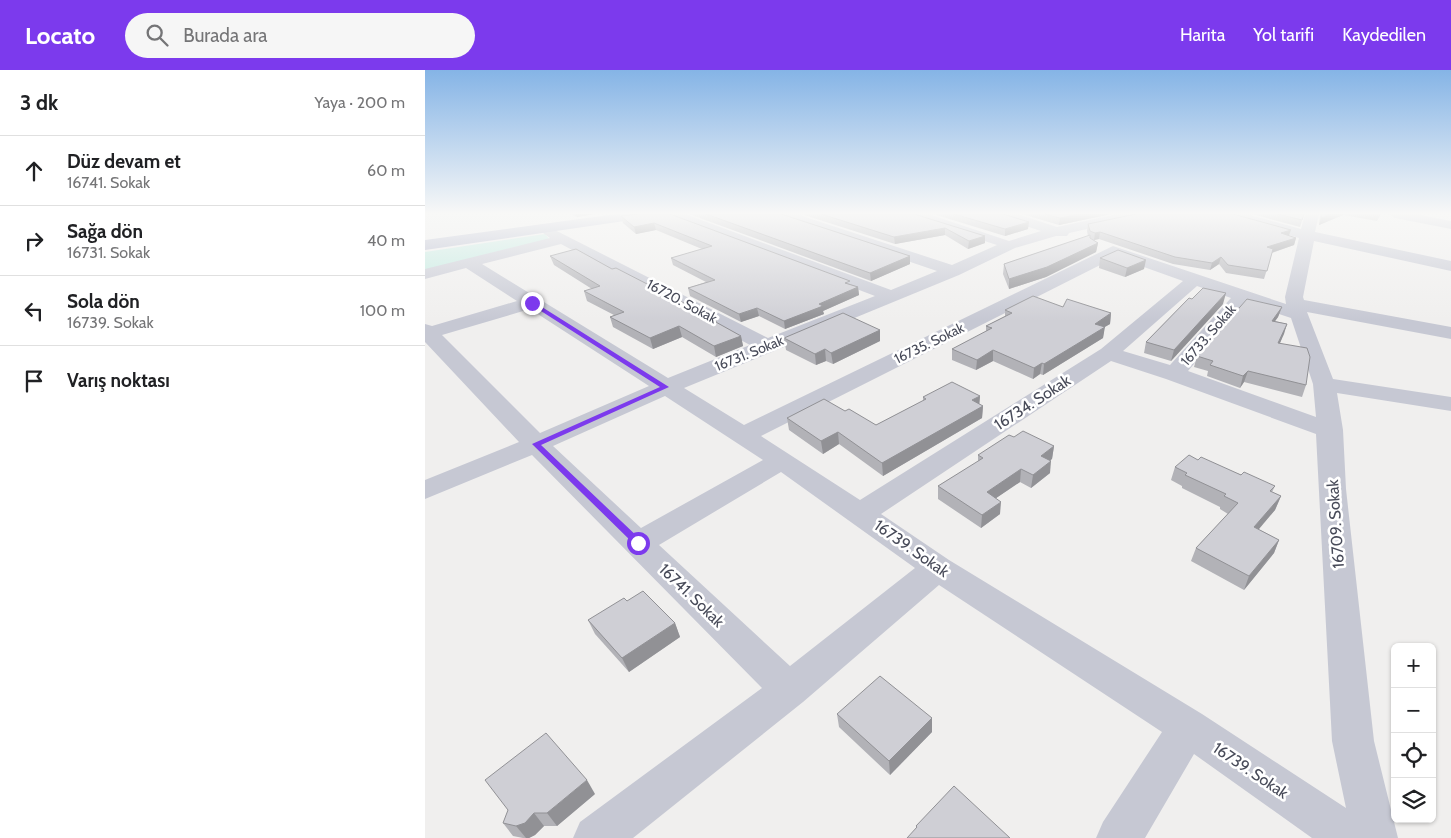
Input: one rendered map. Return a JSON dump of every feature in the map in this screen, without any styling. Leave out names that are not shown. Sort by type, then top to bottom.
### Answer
[{"type":"street","points":[[425,274],[520,250]]},
{"type":"street","name":"16720. Sokak","points":[[583,250],[767,346]]},
{"type":"street","points":[[768,250],[891,296]]},
{"type":"street","points":[[890,250],[953,271]]},
{"type":"street","name":"16731. Sokak","points":[[425,490],[536,444],[665,387],[953,271],[999,250]]},
{"type":"street","points":[[1109,250],[1242,296],[1297,310],[1451,333]]},
{"type":"street","name":"16709. Sokak","points":[[1303,250],[1295,287],[1297,310],[1324,384],[1330,430],[1332,489],[1353,741],[1375,838]]},
{"type":"street","points":[[1396,250],[1451,266]]},
{"type":"street","name":"16735. Sokak","points":[[743,435],[1114,252]]},
{"type":"street","name":"16739. Sokak","points":[[469,263],[782,460],[938,568],[1188,727],[1351,838]]},
{"type":"street","name":"16734. Sokak","points":[[861,513],[1108,353],[1195,279]]},
{"type":"street","name":"16733. Sokak","points":[[1175,374],[1242,296]]},
{"type":"street","points":[[426,332],[532,303]]},
{"type":"street","name":"16741. Sokak","points":[[426,332],[536,444],[789,690]]},
{"type":"street","points":[[1108,353],[1175,374],[1330,430]]},
{"type":"street","points":[[1324,384],[1451,404]]},
{"type":"street","points":[[638,543],[782,460]]},
{"type":"street","points":[[596,838],[789,690],[938,568]]},
{"type":"street","points":[[1119,838],[1188,727]]},
{"type":"green space","points":[[439,250],[509,250],[425,270],[425,252]]},
{"type":"building","points":[[578,250],[612,269],[616,268],[717,320],[714,321],[741,336],[714,346],[679,326],[650,338],[610,317],[624,312],[584,291],[600,286],[550,256]]},
{"type":"building","points":[[699,250],[766,250],[850,281],[845,283],[858,287],[819,304],[823,306],[784,321],[757,308],[739,314],[688,288],[715,280],[671,258]]},
{"type":"building","points":[[806,250],[891,250],[910,256],[870,273]]},
{"type":"building","points":[[1046,250],[1083,250],[1047,267],[1009,279],[1004,264]]},
{"type":"building","points":[[1118,250],[1146,260],[1127,268],[1100,258]]},
{"type":"building","points":[[1154,250],[1273,250],[1267,271],[1228,265],[1221,257],[1212,263],[1175,257]]},
{"type":"building","points":[[1203,288],[1226,293],[1174,350],[1146,342],[1189,298],[1192,299]]},
{"type":"building","points":[[1033,296],[1063,307],[1067,299],[1111,313],[1095,324],[1105,327],[1044,364],[1042,363],[1034,368],[993,350],[977,360],[952,349],[992,328],[986,326],[1012,313],[1005,310]]},
{"type":"building","points":[[1247,299],[1282,307],[1272,321],[1287,324],[1278,343],[1307,348],[1310,357],[1306,385],[1248,371],[1243,376],[1210,365],[1213,361],[1197,356]]},
{"type":"building","points":[[843,313],[880,330],[831,353],[825,349],[815,354],[784,338]]},
{"type":"building","points":[[952,382],[980,396],[972,400],[983,406],[882,463],[838,432],[821,441],[787,418],[824,399],[845,411],[849,409],[876,425],[926,399],[923,397]]},
{"type":"building","points":[[1023,431],[1054,446],[1041,456],[1051,461],[1033,475],[1021,469],[987,492],[1001,502],[982,515],[938,486],[983,458],[978,455],[1009,435],[1014,437]]},
{"type":"building","points":[[1189,455],[1198,460],[1201,457],[1241,475],[1244,472],[1275,486],[1270,491],[1281,496],[1254,527],[1279,540],[1249,576],[1196,548],[1238,503],[1224,496],[1226,494],[1185,475],[1187,473],[1175,467]]},
{"type":"building","points":[[643,591],[675,623],[622,658],[588,620],[624,598],[627,601]]},
{"type":"building","points":[[880,676],[932,718],[889,761],[837,714]]},
{"type":"building","points":[[546,733],[587,780],[547,813],[534,813],[525,823],[516,826],[503,823],[508,810],[485,780]]},
{"type":"building","points":[[954,786],[1010,838],[907,838]]},
{"type":"route","points":[[532,303],[665,387],[536,444],[638,543]]}]
